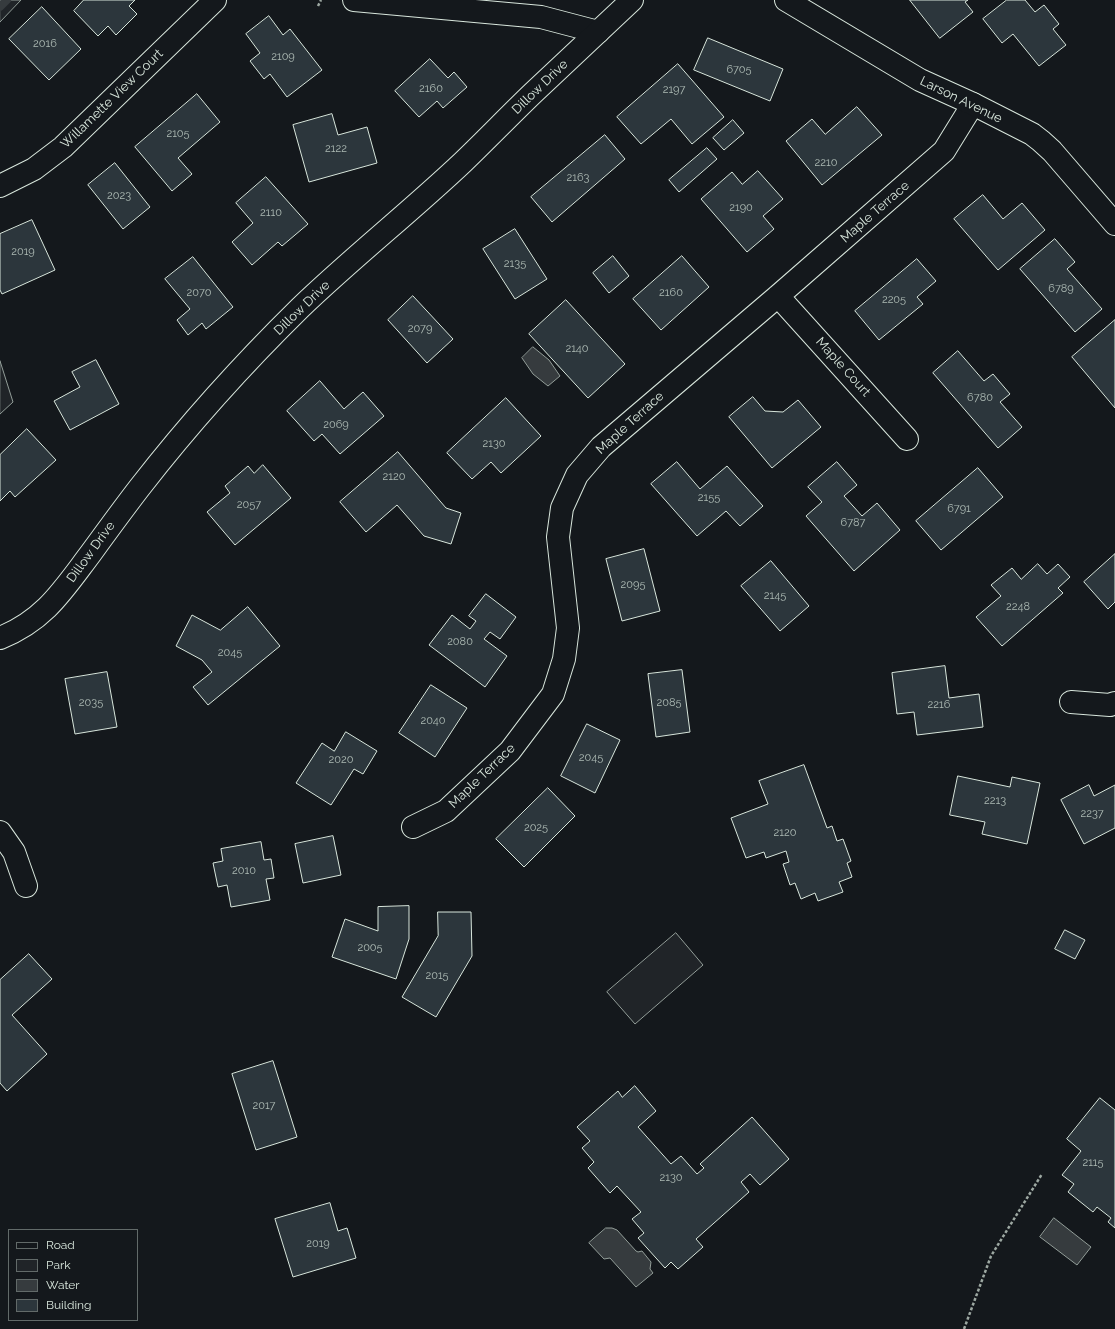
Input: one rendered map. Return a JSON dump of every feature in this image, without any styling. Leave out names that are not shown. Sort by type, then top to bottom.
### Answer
[{"type":"street","name":"Willamette View Court","points":[[0,186],[34,169],[63,147],[215,0]]},
{"type":"street","points":[[354,0],[541,17],[598,32]]},
{"type":"street","name":"Dillow Drive","points":[[0,638],[22,629],[38,617],[51,603],[68,583],[158,464],[216,396],[272,336],[346,266],[462,163],[632,0]]},
{"type":"street","name":"Larson Avenue","points":[[786,0],[920,80],[973,104],[1041,140],[1115,224]]},
{"type":"street","name":"Maple Terrace","points":[[413,827],[446,811],[510,751],[553,694],[564,659],[568,628],[558,537],[562,508],[577,476],[601,446],[778,296],[944,151],[973,104]]},
{"type":"street","name":"Maple Court","points":[[778,296],[908,439]]},
{"type":"street","points":[[1071,702],[1110,705],[1115,702]]},
{"type":"street","points":[[0,832],[14,852],[26,886]]},
{"type":"path","points":[[318,6],[321,0]]},
{"type":"path","points":[[964,1329],[991,1256],[1042,1174]]},
{"type":"green space","points":[[0,0],[21,0],[0,22]]},
{"type":"green space","points":[[0,361],[13,402],[0,414]]},
{"type":"green space","points":[[676,933],[703,965],[635,1024],[607,992]]},
{"type":"water","points":[[533,347],[549,360],[560,376],[548,386],[533,374],[522,358]]},
{"type":"water","points":[[1054,1218],[1091,1247],[1077,1265],[1040,1237]]},
{"type":"water","points":[[606,1228],[617,1230],[636,1251],[642,1251],[651,1262],[650,1269],[653,1273],[636,1287],[610,1258],[604,1259],[589,1243]]},
{"type":"building","points":[[84,0],[135,0],[129,6],[137,14],[116,35],[108,26],[98,36],[74,11]]},
{"type":"building","points":[[910,0],[968,0],[965,2],[973,12],[940,38]]},
{"type":"building","points":[[1007,0],[1025,0],[1035,12],[1044,5],[1059,24],[1053,29],[1066,45],[1039,66],[1013,34],[1002,43],[983,19]]},
{"type":"building","points":[[42,7],[81,49],[49,80],[9,39]]},
{"type":"building","points":[[269,16],[283,35],[290,29],[322,70],[287,97],[270,74],[264,79],[250,61],[260,53],[246,34]]},
{"type":"building","points":[[708,38],[783,69],[770,101],[694,70]]},
{"type":"building","points":[[430,59],[448,78],[454,72],[467,87],[443,108],[437,101],[419,117],[395,91]]},
{"type":"building","points":[[678,64],[724,117],[692,144],[671,119],[641,144],[617,117]]},
{"type":"building","points":[[197,94],[220,122],[178,158],[192,174],[172,191],[135,147]]},
{"type":"building","points":[[857,107],[882,135],[822,185],[786,141],[812,119],[825,134]]},
{"type":"building","points":[[332,114],[338,135],[367,127],[377,163],[309,182],[293,125]]},
{"type":"building","points":[[733,120],[744,133],[724,150],[713,138]]},
{"type":"building","points":[[605,135],[625,159],[552,222],[531,197]]},
{"type":"building","points":[[707,148],[717,159],[679,192],[669,180]]},
{"type":"building","points":[[115,163],[150,207],[123,229],[88,185]]},
{"type":"building","points":[[758,171],[783,199],[763,216],[774,229],[747,252],[701,199],[732,172],[742,184]]},
{"type":"building","points":[[266,177],[308,224],[282,246],[278,242],[252,265],[232,242],[253,223],[236,203]]},
{"type":"building","points":[[983,195],[1003,219],[1022,203],[1045,230],[998,270],[954,219]]},
{"type":"building","points":[[32,220],[55,270],[2,294],[0,290],[0,234]]},
{"type":"building","points":[[515,229],[547,279],[515,299],[483,249]]},
{"type":"building","points":[[1055,239],[1075,262],[1067,269],[1102,309],[1075,332],[1020,269]]},
{"type":"building","points":[[613,256],[629,276],[609,293],[593,273]]},
{"type":"building","points":[[682,256],[709,287],[661,330],[633,299]]},
{"type":"building","points":[[193,257],[233,307],[206,329],[202,323],[188,335],[177,320],[190,309],[165,279]]},
{"type":"building","points":[[917,259],[936,281],[917,297],[923,304],[879,340],[855,311]]},
{"type":"building","points":[[413,296],[453,339],[427,363],[388,320]]},
{"type":"building","points":[[566,300],[625,364],[588,398],[529,334]]},
{"type":"building","points":[[1115,320],[1115,408],[1072,357]]},
{"type":"building","points":[[958,351],[984,381],[993,374],[1010,394],[1000,402],[1022,427],[998,448],[933,373]]},
{"type":"building","points":[[96,360],[119,404],[70,430],[54,401],[80,387],[72,372]]},
{"type":"building","points":[[320,381],[344,409],[363,392],[384,416],[340,454],[322,434],[314,441],[287,411]]},
{"type":"building","points":[[753,397],[765,411],[783,412],[798,400],[821,427],[772,468],[729,417]]},
{"type":"building","points":[[506,398],[541,436],[501,473],[491,462],[472,479],[447,453]]},
{"type":"building","points":[[27,429],[56,460],[15,497],[10,491],[0,501],[0,455]]},
{"type":"building","points":[[398,452],[446,508],[461,513],[451,544],[424,536],[397,505],[366,532],[340,502]]},
{"type":"building","points":[[677,462],[700,489],[727,466],[763,506],[740,526],[726,511],[697,536],[651,484]]},
{"type":"building","points":[[837,462],[857,485],[844,496],[862,516],[877,503],[900,530],[854,571],[806,516],[822,502],[808,487]]},
{"type":"building","points":[[263,465],[291,498],[235,545],[207,512],[230,493],[225,486],[248,466],[254,473]]},
{"type":"building","points":[[978,468],[1003,497],[941,550],[916,521]]},
{"type":"building","points":[[644,549],[660,611],[622,621],[606,559]]},
{"type":"building","points":[[1115,554],[1115,602],[1108,609],[1084,582]]},
{"type":"building","points":[[771,561],[809,606],[780,631],[741,586]]},
{"type":"building","points":[[1038,564],[1047,574],[1058,564],[1070,577],[1058,588],[1063,593],[1002,646],[976,617],[1001,596],[991,585],[1012,568],[1021,579]]},
{"type":"building","points":[[486,594],[516,617],[500,639],[490,632],[484,639],[507,656],[485,687],[429,645],[452,615],[470,629],[476,621],[469,616]]},
{"type":"building","points":[[248,607],[280,646],[208,705],[193,687],[212,672],[202,660],[176,646],[192,615],[220,630]]},
{"type":"building","points":[[945,666],[949,698],[979,694],[983,727],[917,735],[914,712],[897,714],[892,673]]},
{"type":"building","points":[[682,670],[690,732],[656,737],[648,674]]},
{"type":"building","points":[[107,672],[117,727],[75,734],[65,679]]},
{"type":"building","points":[[431,685],[467,708],[435,757],[399,733]]},
{"type":"building","points":[[587,724],[620,740],[595,793],[561,776]]},
{"type":"building","points":[[346,732],[377,751],[363,774],[354,769],[331,805],[296,783],[322,743],[334,751]]},
{"type":"building","points":[[804,765],[827,828],[832,826],[837,841],[843,839],[851,861],[847,863],[852,877],[839,882],[843,892],[818,901],[815,893],[801,899],[795,883],[790,885],[783,864],[789,862],[786,851],[766,858],[764,852],[746,858],[731,818],[768,804],[759,781]]},
{"type":"building","points":[[958,776],[1010,787],[1012,777],[1040,783],[1027,844],[982,834],[985,822],[950,815]]},
{"type":"building","points":[[1089,785],[1094,796],[1115,785],[1115,828],[1084,844],[1061,800]]},
{"type":"building","points":[[548,788],[575,816],[524,867],[496,839]]},
{"type":"building","points":[[333,836],[341,875],[303,883],[295,844]]},
{"type":"building","points":[[261,842],[264,860],[271,859],[274,878],[266,879],[270,900],[231,907],[227,885],[218,887],[213,863],[223,861],[221,849]]},
{"type":"building","points":[[409,906],[409,939],[396,979],[332,957],[345,919],[378,931],[378,907]]},
{"type":"building","points":[[438,912],[471,912],[472,956],[436,1017],[402,997],[438,936]]},
{"type":"building","points":[[1065,930],[1085,940],[1075,959],[1055,949]]},
{"type":"building","points":[[29,954],[52,979],[12,1015],[47,1054],[7,1091],[0,1083],[0,980]]},
{"type":"building","points":[[273,1061],[297,1137],[256,1150],[232,1074]]},
{"type":"building","points":[[635,1086],[656,1111],[638,1127],[671,1164],[681,1156],[697,1174],[704,1168],[700,1164],[752,1117],[789,1159],[760,1185],[750,1174],[741,1182],[749,1192],[696,1239],[703,1247],[678,1269],[671,1262],[665,1268],[638,1238],[644,1233],[632,1219],[641,1212],[617,1186],[610,1193],[588,1168],[594,1162],[582,1148],[590,1141],[577,1127],[618,1091],[622,1097]]},
{"type":"building","points":[[1100,1098],[1115,1110],[1115,1228],[1108,1222],[1111,1218],[1097,1207],[1093,1212],[1068,1192],[1074,1184],[1062,1175],[1081,1151],[1067,1139]]},
{"type":"building","points":[[330,1203],[338,1231],[347,1228],[356,1258],[293,1277],[275,1219]]},
{"type":"waterway","points":[[0,7],[7,0]]}]
